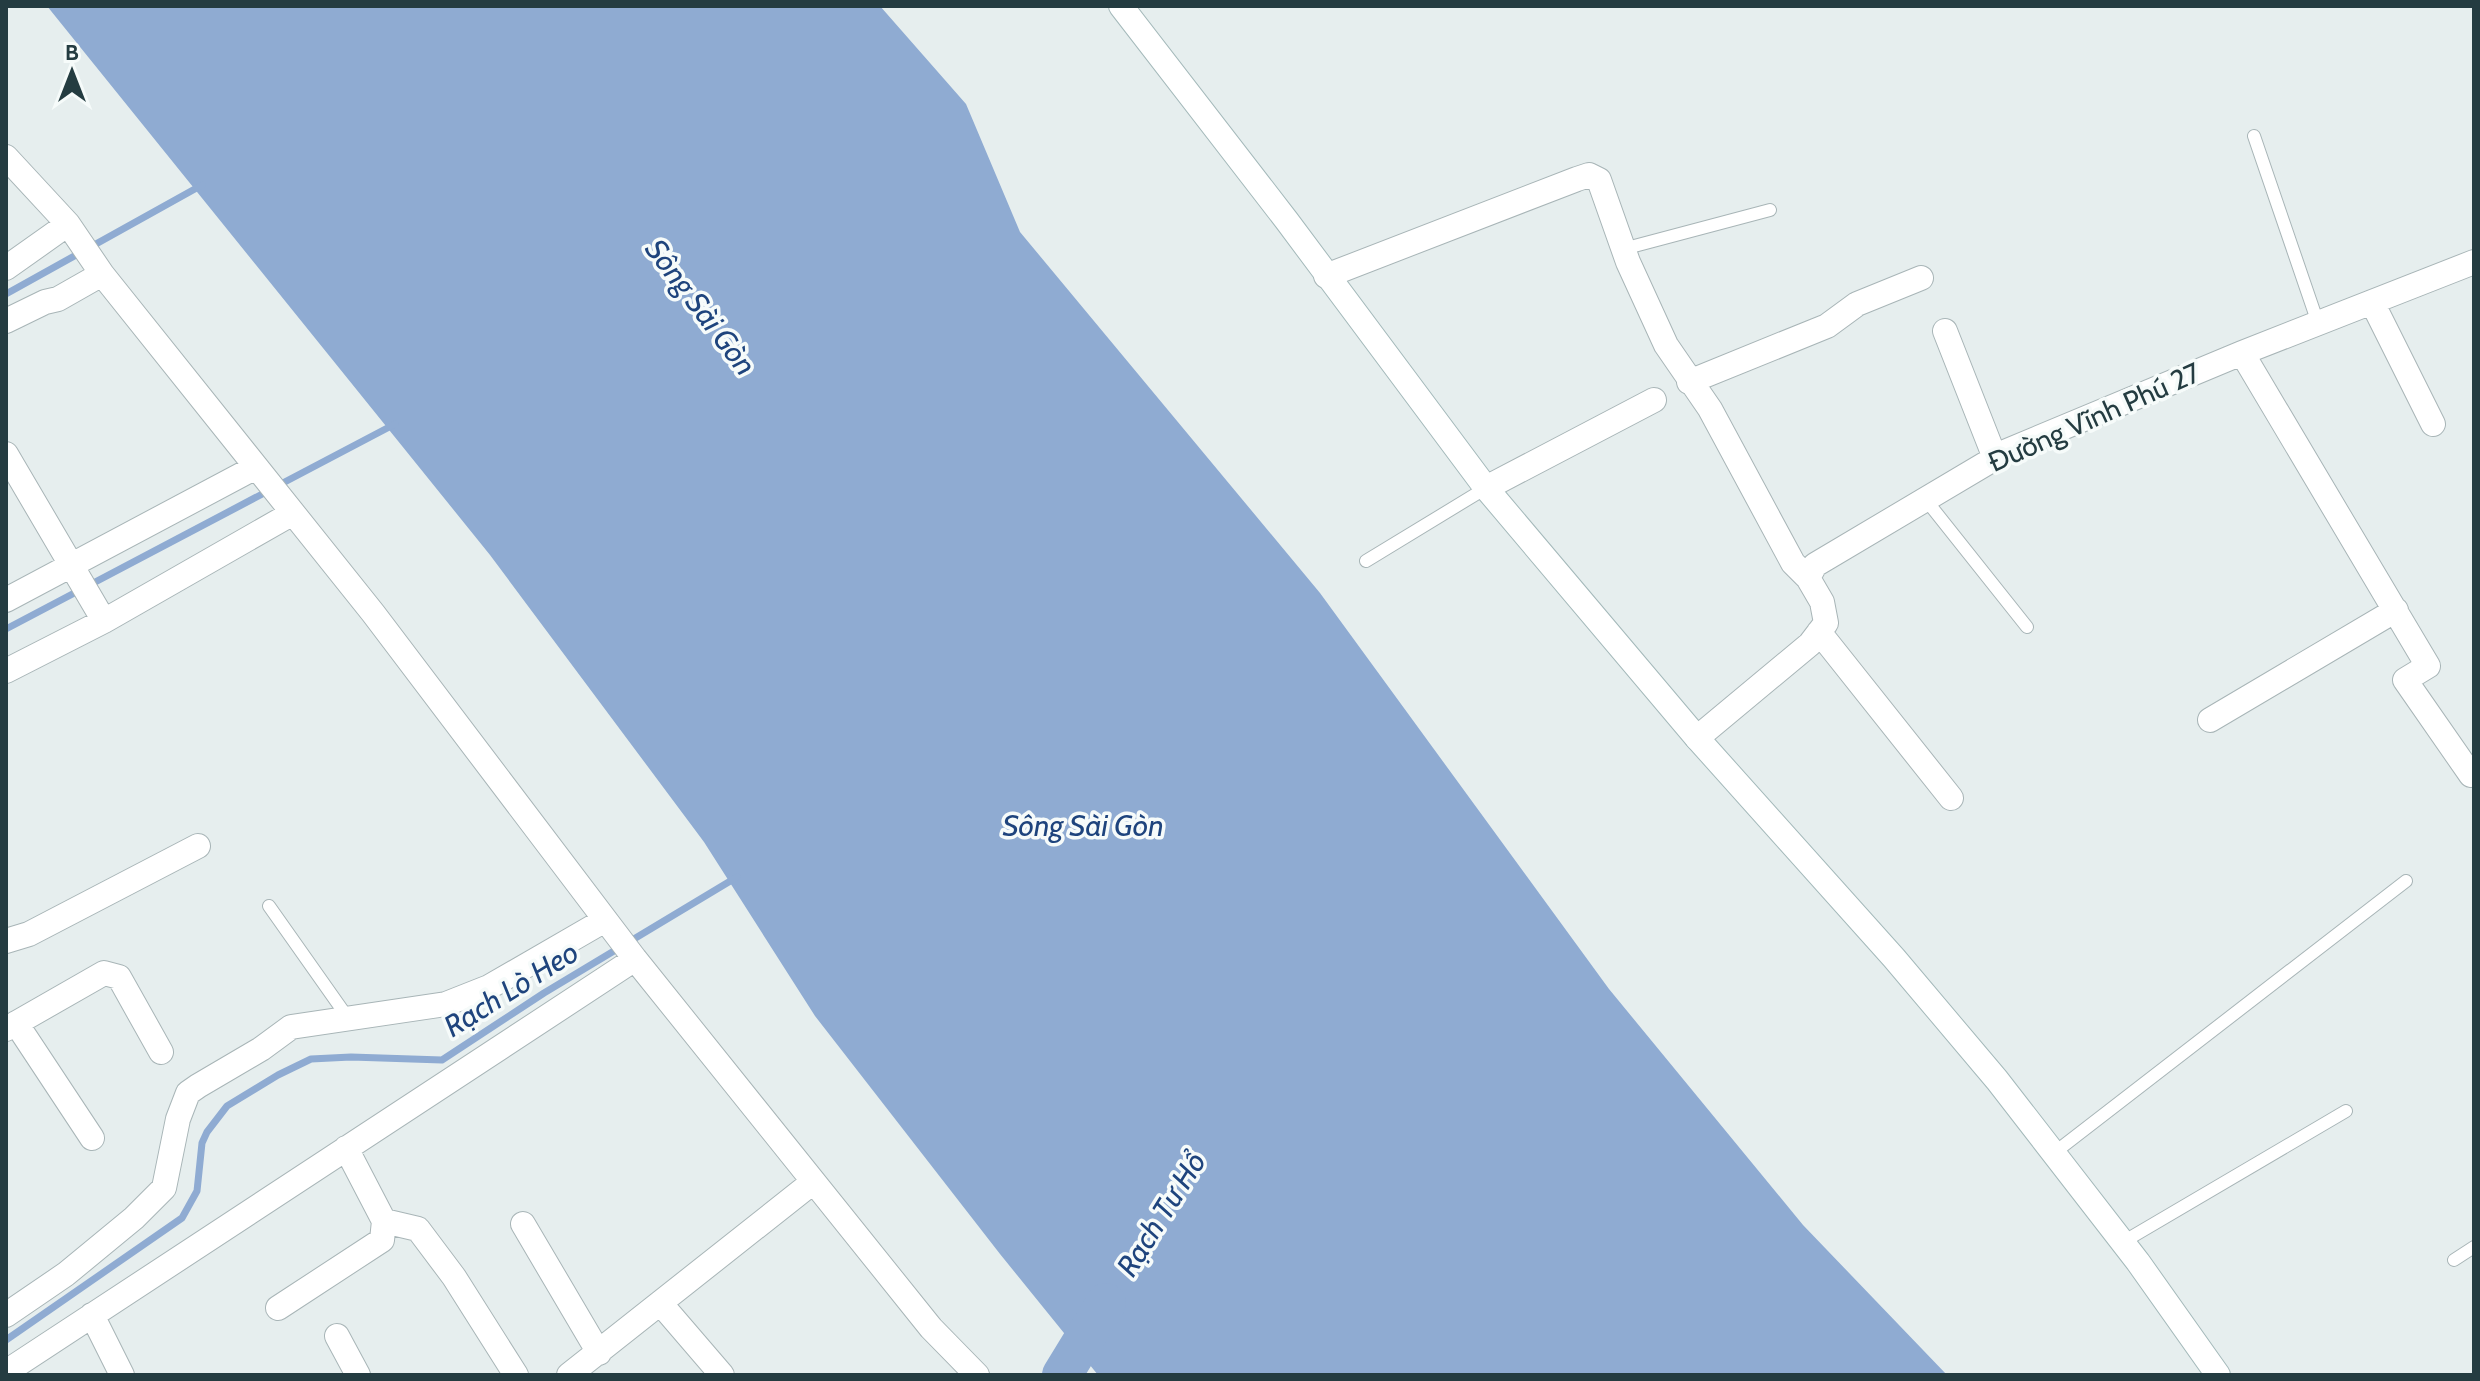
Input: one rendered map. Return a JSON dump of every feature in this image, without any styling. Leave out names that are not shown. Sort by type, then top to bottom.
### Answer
[{"type":"street","points":[[1121,6],[1287,221],[1486,488],[1697,738],[1894,958],[1997,1080],[2123,1242],[2218,1375]]},
{"type":"street","points":[[6,157],[72,231],[98,268],[373,613],[634,958],[931,1328],[977,1375]]},
{"type":"street","points":[[1326,276],[1589,175],[1599,180],[1623,249],[1666,345],[1710,409],[1793,563],[1808,578],[1822,602],[1826,623],[1810,644],[1697,738]]},
{"type":"street","points":[[6,268],[72,231]]},
{"type":"street","name":"Đường Vĩnh Phú 27","points":[[1808,578],[1815,565],[1995,458],[2242,353],[2474,262]]},
{"type":"street","points":[[6,321],[58,299],[98,268]]},
{"type":"street","points":[[1689,382],[1827,326],[1857,304],[1921,278]]},
{"type":"street","points":[[2372,302],[2433,424]]},
{"type":"street","points":[[1945,331],[1995,458]]},
{"type":"street","points":[[2242,353],[2428,666],[2405,680],[2471,775]]},
{"type":"street","points":[[1486,488],[1654,400]]},
{"type":"street","points":[[6,454],[98,611]]},
{"type":"street","points":[[6,600],[74,570],[260,472]]},
{"type":"street","points":[[6,671],[98,611],[288,506]]},
{"type":"street","points":[[2210,720],[2396,610]]},
{"type":"street","points":[[1819,632],[1951,798]]},
{"type":"street","points":[[6,941],[29,934],[198,846]]},
{"type":"street","points":[[6,1315],[78,1265],[164,1188],[178,1119],[188,1093],[291,1027],[446,1004],[489,987],[610,927]]},
{"type":"street","points":[[6,1372],[634,958]]},
{"type":"street","points":[[92,1138],[11,1026],[104,973],[119,977],[161,1052]]},
{"type":"street","points":[[278,1308],[382,1240],[384,1221],[346,1148]]},
{"type":"street","points":[[523,1224],[583,1368],[813,1182]]},
{"type":"street","points":[[384,1221],[418,1229],[454,1277],[516,1375]]},
{"type":"street","points":[[661,1304],[722,1375]]},
{"type":"street","points":[[92,1315],[122,1375]]},
{"type":"street","points":[[337,1336],[358,1375]]},
{"type":"lane","points":[[2254,136],[2318,323]]},
{"type":"lane","points":[[1623,249],[1770,210]]},
{"type":"lane","points":[[1366,561],[1486,488]]},
{"type":"lane","points":[[1926,500],[2027,627]]},
{"type":"lane","points":[[2054,1153],[2406,881]]},
{"type":"lane","points":[[269,906],[348,1018]]},
{"type":"lane","points":[[2123,1242],[2346,1111]]},
{"type":"lane","points":[[2454,1260],[2474,1247]]},
{"type":"water","name":"Sông Sài Gòn","points":[[47,6],[880,6],[966,104],[1020,232],[1320,593],[1609,989],[1803,1225],[1947,1375],[1098,1375],[815,1016],[704,842],[490,555]]},
{"type":"waterway","points":[[6,294],[202,185]]},
{"type":"waterway","points":[[279,485],[395,424]]},
{"type":"waterway","points":[[6,629],[268,491]]},
{"type":"waterway","name":"Rạch Lò Heo","points":[[6,1340],[182,1218],[197,1191],[202,1143],[227,1106],[311,1059],[442,1060],[544,993],[737,877]]},
{"type":"waterway","name":"Rạch Tư Hổ","points":[[1062,1375],[1106,1303]]}]
